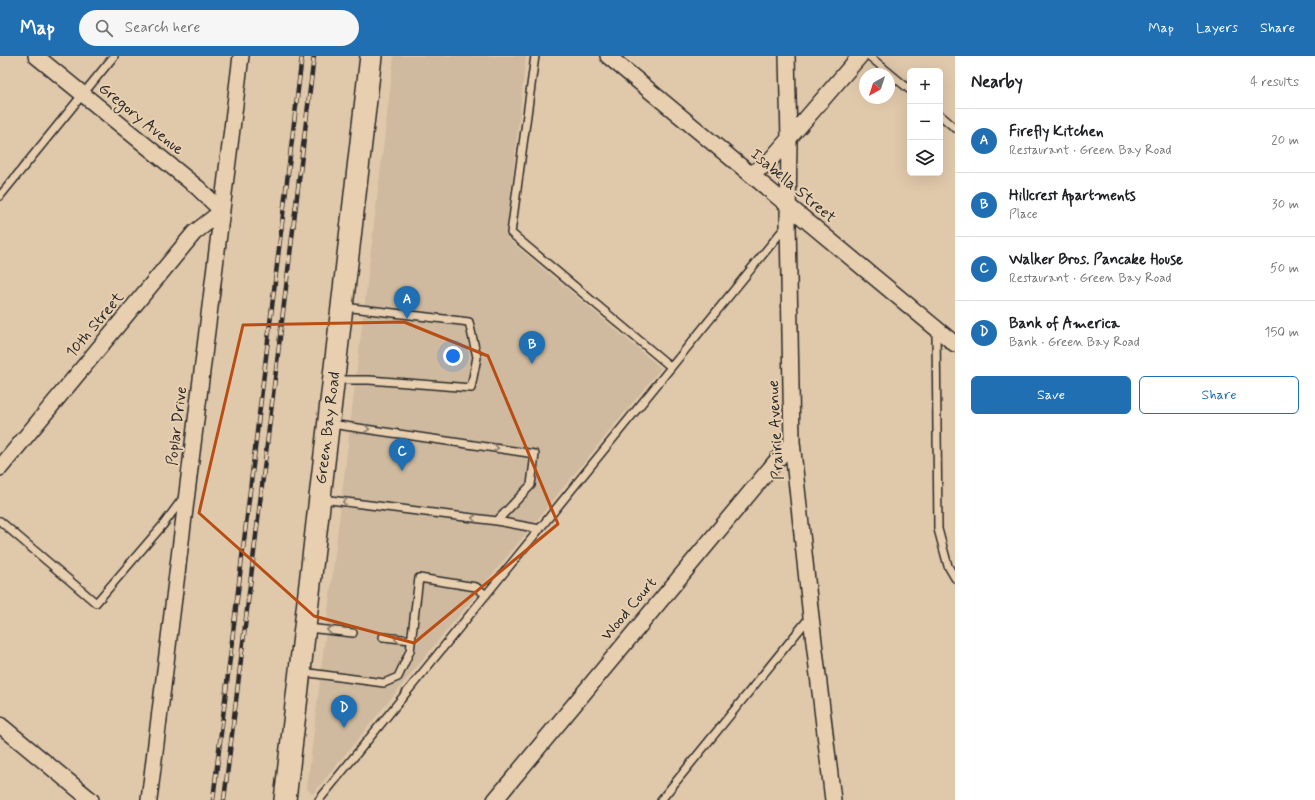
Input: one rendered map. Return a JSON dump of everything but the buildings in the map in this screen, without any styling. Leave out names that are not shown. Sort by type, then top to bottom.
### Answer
[{"type":"main road","name":"Green Bay Road","points":[[285,800],[372,56]]},
{"type":"street","name":"Gregory Avenue","points":[[36,56],[198,188],[222,211]]},
{"type":"street","name":"Poplar Drive","points":[[149,800],[241,56]]},
{"type":"street","name":"Isabella Street","points":[[608,56],[955,344]]},
{"type":"street","name":"Prairie Avenue","points":[[787,56],[792,442],[833,800]]},
{"type":"street","points":[[748,172],[754,172],[767,164],[860,56]]},
{"type":"street","name":"10th Street","points":[[0,468],[194,233],[222,211]]},
{"type":"street","name":"Wood Court","points":[[495,800],[792,442]]},
{"type":"street","points":[[0,724],[91,800]]},
{"type":"lane","points":[[0,196],[114,56]]},
{"type":"lane","points":[[535,56],[511,233],[671,367]]},
{"type":"lane","points":[[869,56],[907,88]]},
{"type":"lane","points":[[943,118],[955,128]]},
{"type":"lane","points":[[319,800],[788,222]]},
{"type":"lane","points":[[334,380],[369,380],[471,388],[477,357],[469,322],[342,307]]},
{"type":"lane","points":[[936,328],[938,529],[948,566],[955,578]]},
{"type":"lane","points":[[328,424],[535,454],[531,485],[497,521]]},
{"type":"lane","points":[[0,522],[96,603],[187,493]]},
{"type":"lane","points":[[320,498],[497,521],[540,529]]},
{"type":"lane","points":[[300,672],[384,682],[398,677],[410,651],[419,578],[476,587],[486,596]]},
{"type":"lane","points":[[661,800],[811,617]]},
{"type":"lane","points":[[305,627],[353,633]]},
{"type":"lane","points":[[383,637],[411,640]]},
{"type":"highlighted area","points":[[404,322],[488,356],[558,524],[414,643],[314,616],[199,513],[243,325]]},
{"type":"shaded area","points":[[394,56],[526,56],[506,237],[661,368],[313,794],[307,789]]},
{"type":"railway","points":[[213,800],[302,56]]},
{"type":"railway","points":[[224,800],[314,56]]},
{"type":"place","name":"Firefly Kitchen","points":[[407,319]]},
{"type":"place","name":"Hillcrest Apartments","points":[[532,364]]},
{"type":"place","name":"Walker Bros. Pancake House","points":[[402,471]]},
{"type":"place","name":"Bank of America","points":[[344,728]]}]
